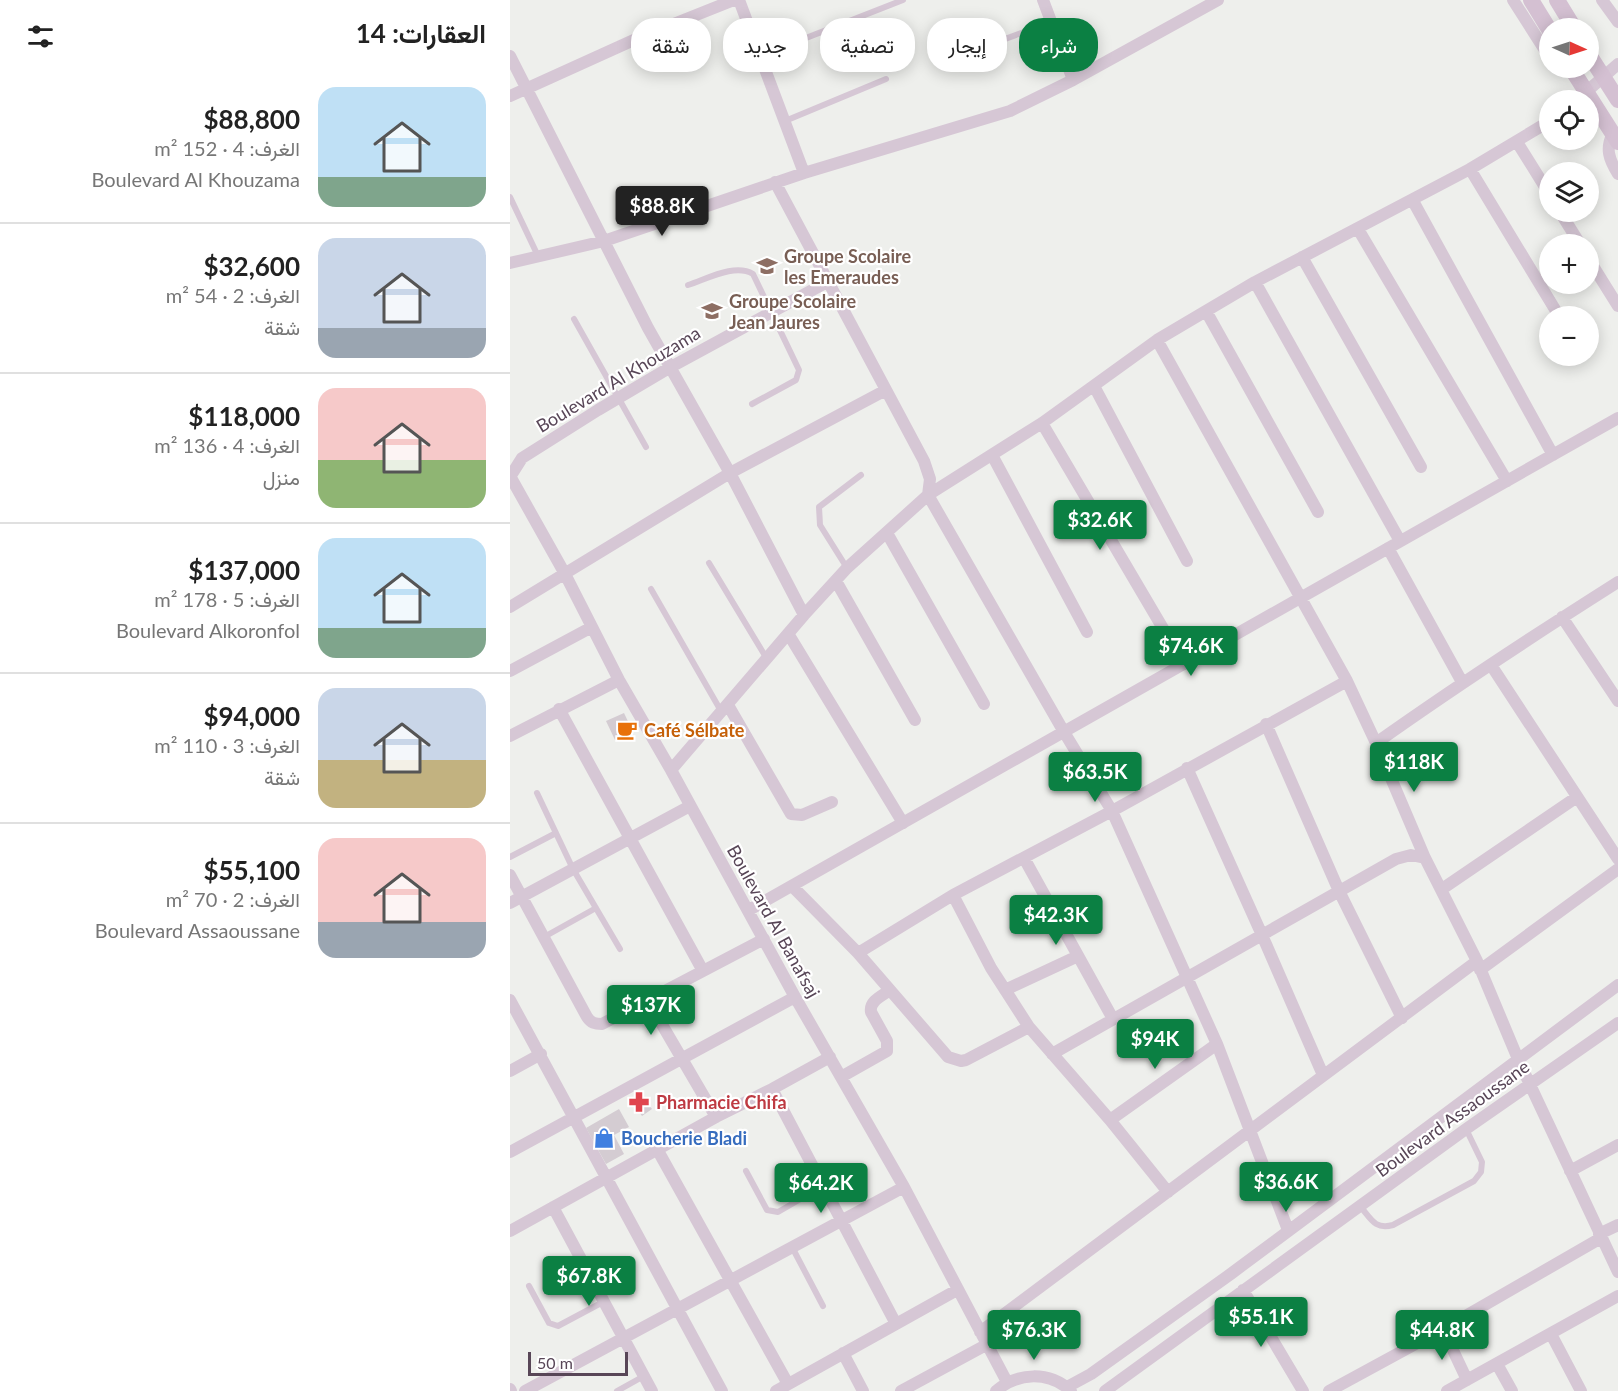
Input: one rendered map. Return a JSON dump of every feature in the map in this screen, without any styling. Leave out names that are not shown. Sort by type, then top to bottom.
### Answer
[{"type":"street","points":[[510,96],[636,39],[734,0]]},
{"type":"street","points":[[739,0],[746,18]]},
{"type":"street","points":[[1043,0],[1050,18]]},
{"type":"street","points":[[510,263],[604,241],[775,182],[1010,111],[1073,80],[1218,0]]},
{"type":"street","points":[[1513,0],[1539,41]]},
{"type":"street","points":[[1531,0],[1542,18]]},
{"type":"street","points":[[1557,0],[1568,18]]},
{"type":"street","points":[[1602,0],[1618,22]]},
{"type":"street","points":[[510,56],[669,368],[730,473],[804,615]]},
{"type":"street","points":[[1590,90],[1618,64]]},
{"type":"street","points":[[1599,71],[1618,100]]},
{"type":"street","points":[[766,72],[804,173]]},
{"type":"street","points":[[1070,72],[1073,80]]},
{"type":"street","points":[[1599,118],[1615,137],[1607,150],[1611,164],[1618,174]]},
{"type":"street","points":[[671,770],[847,568],[928,495],[1042,423],[1157,340],[1255,282],[1413,201],[1539,128]]},
{"type":"street","points":[[1517,142],[1539,177]]},
{"type":"street","points":[[1470,169],[1552,306]]},
{"type":"street","points":[[775,182],[924,461],[930,479],[928,495],[1112,811],[1217,1044],[1288,1230]]},
{"type":"street","points":[[1413,201],[1553,455]]},
{"type":"street","points":[[1358,229],[1507,481]]},
{"type":"street","points":[[1302,258],[1421,467]]},
{"type":"street","points":[[1599,276],[1618,306]]},
{"type":"street","name":"Boulevard Al Khouzama","points":[[516,458],[669,368],[829,281]]},
{"type":"street","points":[[1255,282],[1400,541]]},
{"type":"street","points":[[1206,311],[1318,512]]},
{"type":"street","points":[[1157,340],[1347,681],[1425,858],[1478,966],[1518,1059],[1618,1272]]},
{"type":"street","points":[[1094,386],[1187,561]]},
{"type":"street","points":[[510,607],[730,473],[886,390]]},
{"type":"street","points":[[749,910],[1618,418]]},
{"type":"street","points":[[1042,423],[1184,664]]},
{"type":"street","points":[[992,455],[1087,632]]},
{"type":"street","points":[[510,477],[516,458]]},
{"type":"street","name":"Boulevard Al Banafsaj","points":[[510,477],[566,574],[619,680],[749,910],[795,997],[904,1187],[1007,1382]]},
{"type":"street","points":[[887,533],[984,704]]},
{"type":"street","points":[[1388,548],[1462,682]]},
{"type":"street","points":[[836,581],[915,720]]},
{"type":"street","points":[[1376,743],[1462,682],[1618,582]]},
{"type":"street","points":[[1562,617],[1618,701]]},
{"type":"street","points":[[510,670],[592,627]]},
{"type":"street","points":[[789,635],[903,823]]},
{"type":"street","points":[[1491,665],[1618,859]]},
{"type":"street","points":[[510,736],[619,680]]},
{"type":"street","points":[[858,953],[953,895],[1112,811],[1347,681]]},
{"type":"street","points":[[724,708],[791,814],[802,815],[832,802]]},
{"type":"street","points":[[559,709],[703,971]]},
{"type":"street","points":[[1266,724],[1340,891],[1402,1017]]},
{"type":"street","points":[[1187,768],[1323,1075]]},
{"type":"street","points":[[1442,889],[1577,797]]},
{"type":"street","points":[[510,903],[690,806]]},
{"type":"street","points":[[1052,1054],[1396,859],[1411,855],[1425,858]]},
{"type":"street","points":[[1024,858],[1113,1019]]},
{"type":"street","points":[[980,1332],[1402,1017],[1618,870]]},
{"type":"street","points":[[510,875],[591,1022],[602,1024],[764,939]]},
{"type":"street","points":[[792,886],[858,953],[948,1057],[954,1060],[966,1060],[1029,1027]]},
{"type":"street","points":[[953,895],[977,943],[1029,1027],[1110,1120],[1168,1192]]},
{"type":"street","points":[[1005,990],[1078,956]]},
{"type":"street","name":"Boulevard Assaoussane","points":[[1069,1389],[1137,1342],[1618,986]]},
{"type":"street","points":[[841,1077],[887,1051],[887,1041],[870,1007],[890,990]]},
{"type":"street","points":[[510,1152],[795,997]]},
{"type":"street","points":[[647,999],[716,1117]]},
{"type":"street","points":[[510,1000],[722,1391]]},
{"type":"street","name":"Boulevard Assaoussane","points":[[1105,1391],[1530,1084],[1618,1025]]},
{"type":"street","points":[[1110,1120],[1217,1044]]},
{"type":"street","points":[[510,1071],[541,1054]]},
{"type":"street","points":[[510,1231],[657,1149],[830,1057]]},
{"type":"street","points":[[772,1089],[896,1324]]},
{"type":"street","points":[[1570,1171],[1618,1145]]},
{"type":"street","points":[[657,1149],[788,1384]]},
{"type":"street","points":[[525,1391],[904,1187]]},
{"type":"street","points":[[554,1207],[652,1391]]},
{"type":"street","points":[[1329,1391],[1443,1329],[1618,1225]]},
{"type":"street","points":[[776,1391],[957,1290]]},
{"type":"street","points":[[1243,1290],[1303,1391]]},
{"type":"street","points":[[1447,1391],[1618,1296]]},
{"type":"street","points":[[1443,1329],[1467,1380]]},
{"type":"street","points":[[1551,1334],[1581,1391]]},
{"type":"street","points":[[902,1391],[986,1345]]},
{"type":"street","points":[[843,1353],[864,1391]]},
{"type":"street","points":[[1497,1364],[1512,1391]]},
{"type":"street","points":[[996,1391],[1007,1382],[1031,1376],[1050,1379],[1069,1389]]},
{"type":"lane","points":[[808,37],[903,0]]},
{"type":"lane","points":[[785,121],[886,79]]},
{"type":"lane","points":[[510,197],[538,256]]},
{"type":"lane","points":[[688,285],[735,270],[746,270],[753,274],[799,370],[799,376],[796,380],[752,404]]},
{"type":"lane","points":[[574,319],[646,447]]},
{"type":"lane","points":[[847,568],[820,525],[819,507],[861,475]]},
{"type":"lane","points":[[709,563],[767,659]]},
{"type":"lane","points":[[651,589],[724,708]]},
{"type":"lane","points":[[537,793],[573,869],[620,949]]},
{"type":"lane","points":[[510,857],[556,833]]},
{"type":"lane","points":[[544,937],[596,908]]},
{"type":"lane","points":[[1360,1206],[1376,1225],[1384,1227],[1393,1225],[1474,1181],[1481,1172],[1482,1162],[1466,1130]]},
{"type":"lane","points":[[746,1171],[768,1210],[772,1212],[778,1212],[823,1186]]},
{"type":"lane","points":[[792,1247],[823,1305]]},
{"type":"lane","points":[[529,1286],[549,1323],[554,1326],[603,1302]]},
{"type":"lane","points":[[617,1391],[644,1376]]},
{"type":"building","points":[[624,713],[633,732],[615,740],[606,721]]},
{"type":"building","points":[[642,1095],[652,1109],[642,1116],[632,1102]]},
{"type":"building","points":[[619,1109],[629,1127],[614,1135],[624,1154],[606,1164],[586,1128]]},
{"type":"place","name":"Groupe Scolaire les Emeraudes","points":[[767,266]]},
{"type":"place","name":"Groupe Scolaire Jean Jaures","points":[[712,311]]},
{"type":"place","name":"Café Sélbate","points":[[627,730]]},
{"type":"place","name":"Pharmacie Chifa","points":[[639,1102]]},
{"type":"place","name":"Boucherie Bladi","points":[[604,1138]]}]
